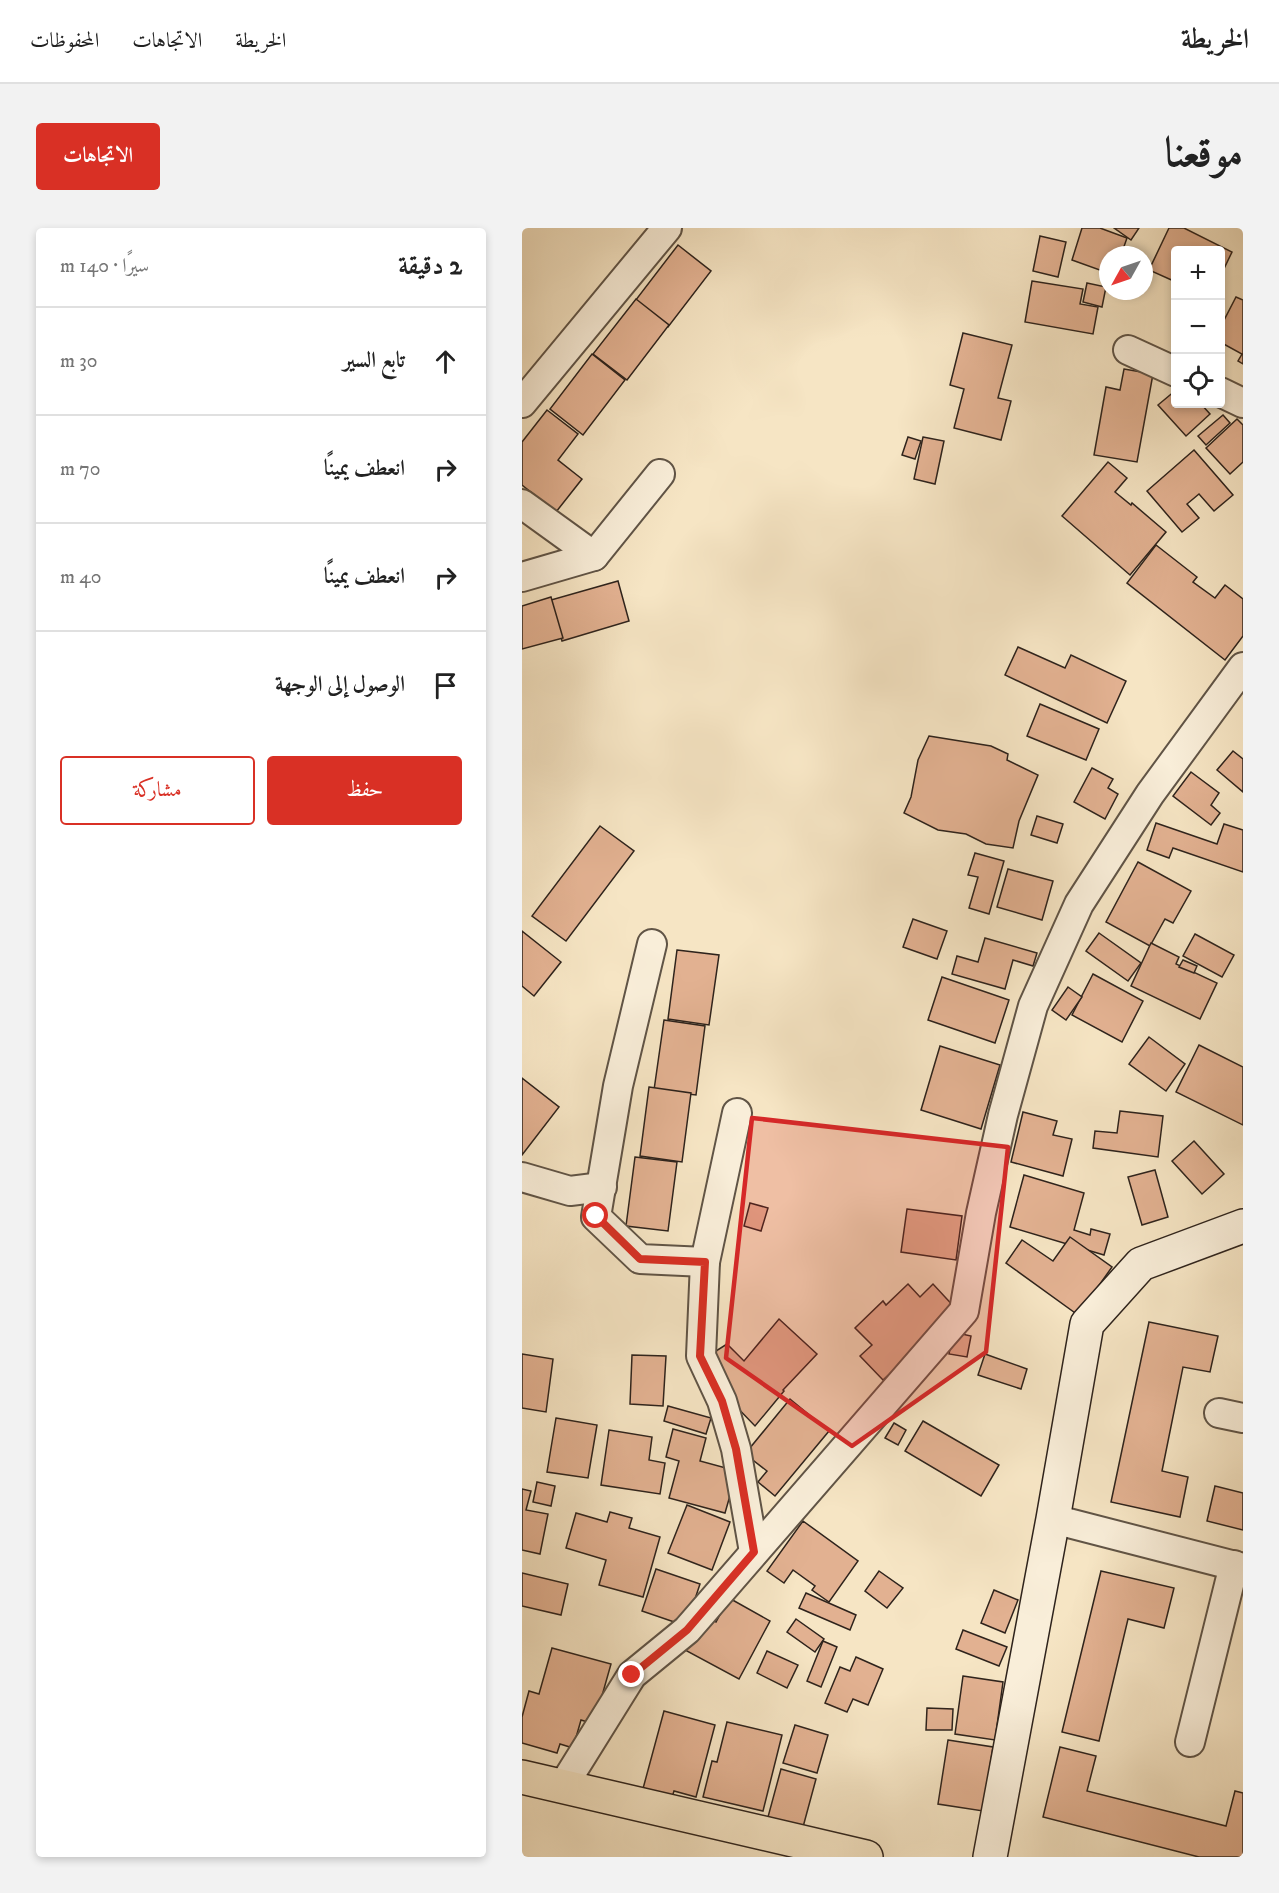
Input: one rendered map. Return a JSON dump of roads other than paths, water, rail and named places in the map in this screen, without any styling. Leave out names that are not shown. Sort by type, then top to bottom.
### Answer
[{"type":"main road","points":[[522,1777],[866,1857]]},
{"type":"street","points":[[522,403],[667,228]]},
{"type":"street","points":[[1128,350],[1171,370]]},
{"type":"street","points":[[1225,394],[1243,402]]},
{"type":"street","points":[[522,577],[594,556],[660,474]]},
{"type":"street","points":[[522,504],[594,556]]},
{"type":"street","points":[[563,1786],[632,1675],[687,1630],[964,1311],[981,1213],[1033,1006],[1079,904],[1150,794],[1243,667]]},
{"type":"street","points":[[652,944],[618,1086],[596,1216],[640,1259],[705,1262]]},
{"type":"street","points":[[737,1113],[705,1262],[700,1356],[722,1401],[736,1449],[754,1552]]},
{"type":"street","points":[[522,1177],[570,1191],[602,1187]]},
{"type":"street","points":[[990,1857],[1087,1324],[1141,1264],[1243,1226]]},
{"type":"street","points":[[1053,1519],[1238,1566],[1190,1742]]}]
